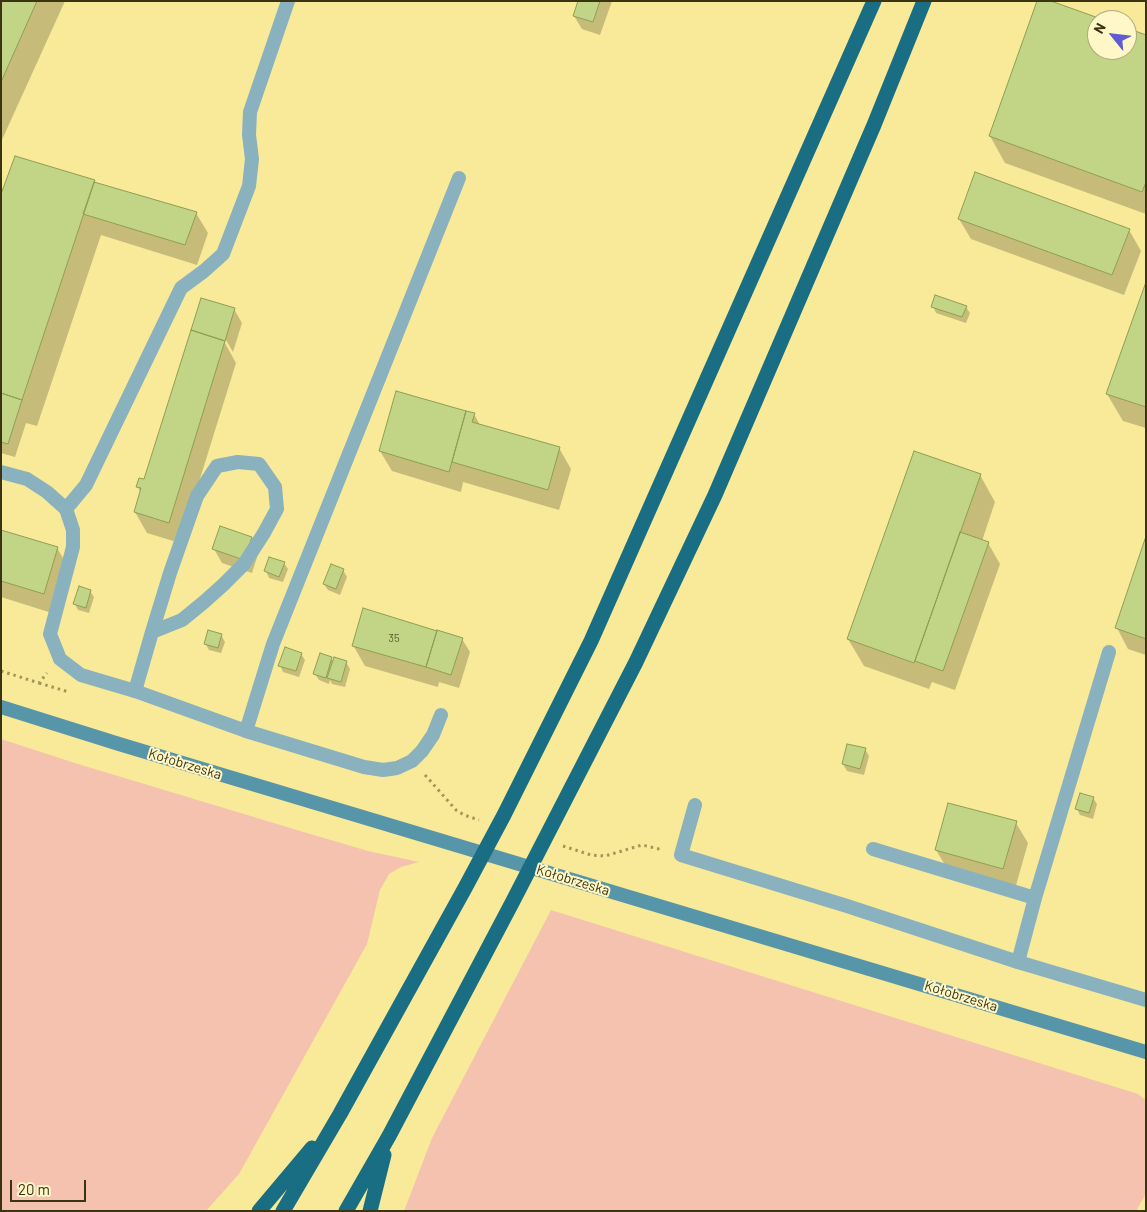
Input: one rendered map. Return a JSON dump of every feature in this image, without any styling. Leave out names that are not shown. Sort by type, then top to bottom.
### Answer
[{"type":"highway","points":[[283,1211],[340,1114],[465,888],[591,642],[874,1]]},
{"type":"highway","points":[[346,1211],[389,1136],[636,662],[715,495],[874,125],[924,1]]},
{"type":"highway","points":[[259,1211],[340,1114]]},
{"type":"highway","points":[[370,1211],[389,1136]]},
{"type":"main road","name":"Kołobrzeska","points":[[1,707],[1146,1052]]},
{"type":"street","points":[[66,509],[86,485],[181,288],[223,254],[249,186],[252,159],[249,135],[250,112],[288,1]]},
{"type":"street","points":[[246,731],[273,644],[458,178]]},
{"type":"street","points":[[135,691],[152,632],[170,573],[197,496],[217,466],[238,462],[259,464],[275,487],[277,509],[264,534],[244,564],[223,586],[182,620],[152,632]]},
{"type":"street","points":[[1,472],[27,479],[47,492],[66,509],[73,530],[73,547],[50,634],[60,659],[81,675],[135,691],[246,731],[364,767],[383,770],[397,768],[412,761],[433,735],[441,715]]},
{"type":"street","points":[[1018,962],[1109,652]]},
{"type":"street","points":[[695,805],[681,855],[847,906],[1018,962],[1146,1000]]},
{"type":"street","points":[[873,849],[1036,898]]},
{"type":"path","points":[[1,671],[39,683],[60,659]]},
{"type":"shaded area","points":[[1,739],[368,851],[419,862],[401,867],[389,874],[380,890],[367,944],[239,1174],[206,1211],[1,1211]]},
{"type":"shaded area","points":[[551,910],[1138,1094],[1146,1100],[1146,1194],[1136,1211],[404,1211],[432,1138]]},
{"type":"building","points":[[1,1],[37,1],[1,82]]},
{"type":"building","points":[[578,1],[600,1],[593,22],[573,16]]},
{"type":"building","points":[[1037,1],[1051,1],[1087,14],[1087,60],[1137,60],[1137,32],[1146,35],[1146,182],[1142,192],[989,136]]},
{"type":"building","points":[[15,156],[95,180],[22,400],[1,393],[1,194]]},
{"type":"building","points":[[975,172],[1130,229],[1112,275],[958,219]]},
{"type":"building","points":[[94,182],[197,212],[185,245],[83,214]]},
{"type":"building","points":[[1146,282],[1146,407],[1106,394]]},
{"type":"building","points":[[935,295],[967,306],[962,317],[931,307]]},
{"type":"building","points":[[201,298],[235,308],[225,341],[191,330]]},
{"type":"building","points":[[191,330],[225,341],[169,523],[134,512],[141,488],[136,487],[139,478],[144,479]]},
{"type":"building","points":[[396,391],[466,411],[449,472],[379,451]]},
{"type":"building","points":[[1,393],[22,400],[8,444],[1,442]]},
{"type":"building","points":[[466,411],[475,413],[472,422],[560,447],[548,490],[452,462]]},
{"type":"building","points":[[914,451],[981,474],[914,663],[847,639]]},
{"type":"building","points":[[220,526],[252,537],[244,560],[212,549]]},
{"type":"building","points":[[1,530],[58,547],[44,594],[1,581]]},
{"type":"building","points":[[960,532],[989,542],[943,671],[915,661]]},
{"type":"building","points":[[1146,536],[1146,639],[1115,628]]},
{"type":"building","points":[[269,557],[285,562],[279,577],[264,571]]},
{"type":"building","points":[[331,564],[344,569],[336,589],[323,584]]},
{"type":"building","points":[[79,586],[91,590],[86,608],[73,604]]},
{"type":"building","points":[[363,608],[437,631],[426,667],[352,646]]},
{"type":"building","points":[[208,630],[222,634],[218,648],[204,644]]},
{"type":"building","points":[[437,630],[463,638],[451,675],[426,667]]},
{"type":"building","points":[[285,647],[302,653],[296,671],[278,666]]},
{"type":"building","points":[[320,653],[332,657],[326,678],[313,674]]},
{"type":"building","points":[[334,657],[347,661],[341,682],[327,678]]},
{"type":"building","points":[[847,744],[866,748],[860,769],[842,764]]},
{"type":"building","points":[[1080,793],[1094,797],[1089,813],[1075,809]]},
{"type":"building","points":[[948,803],[1017,821],[1003,869],[935,850]]}]
